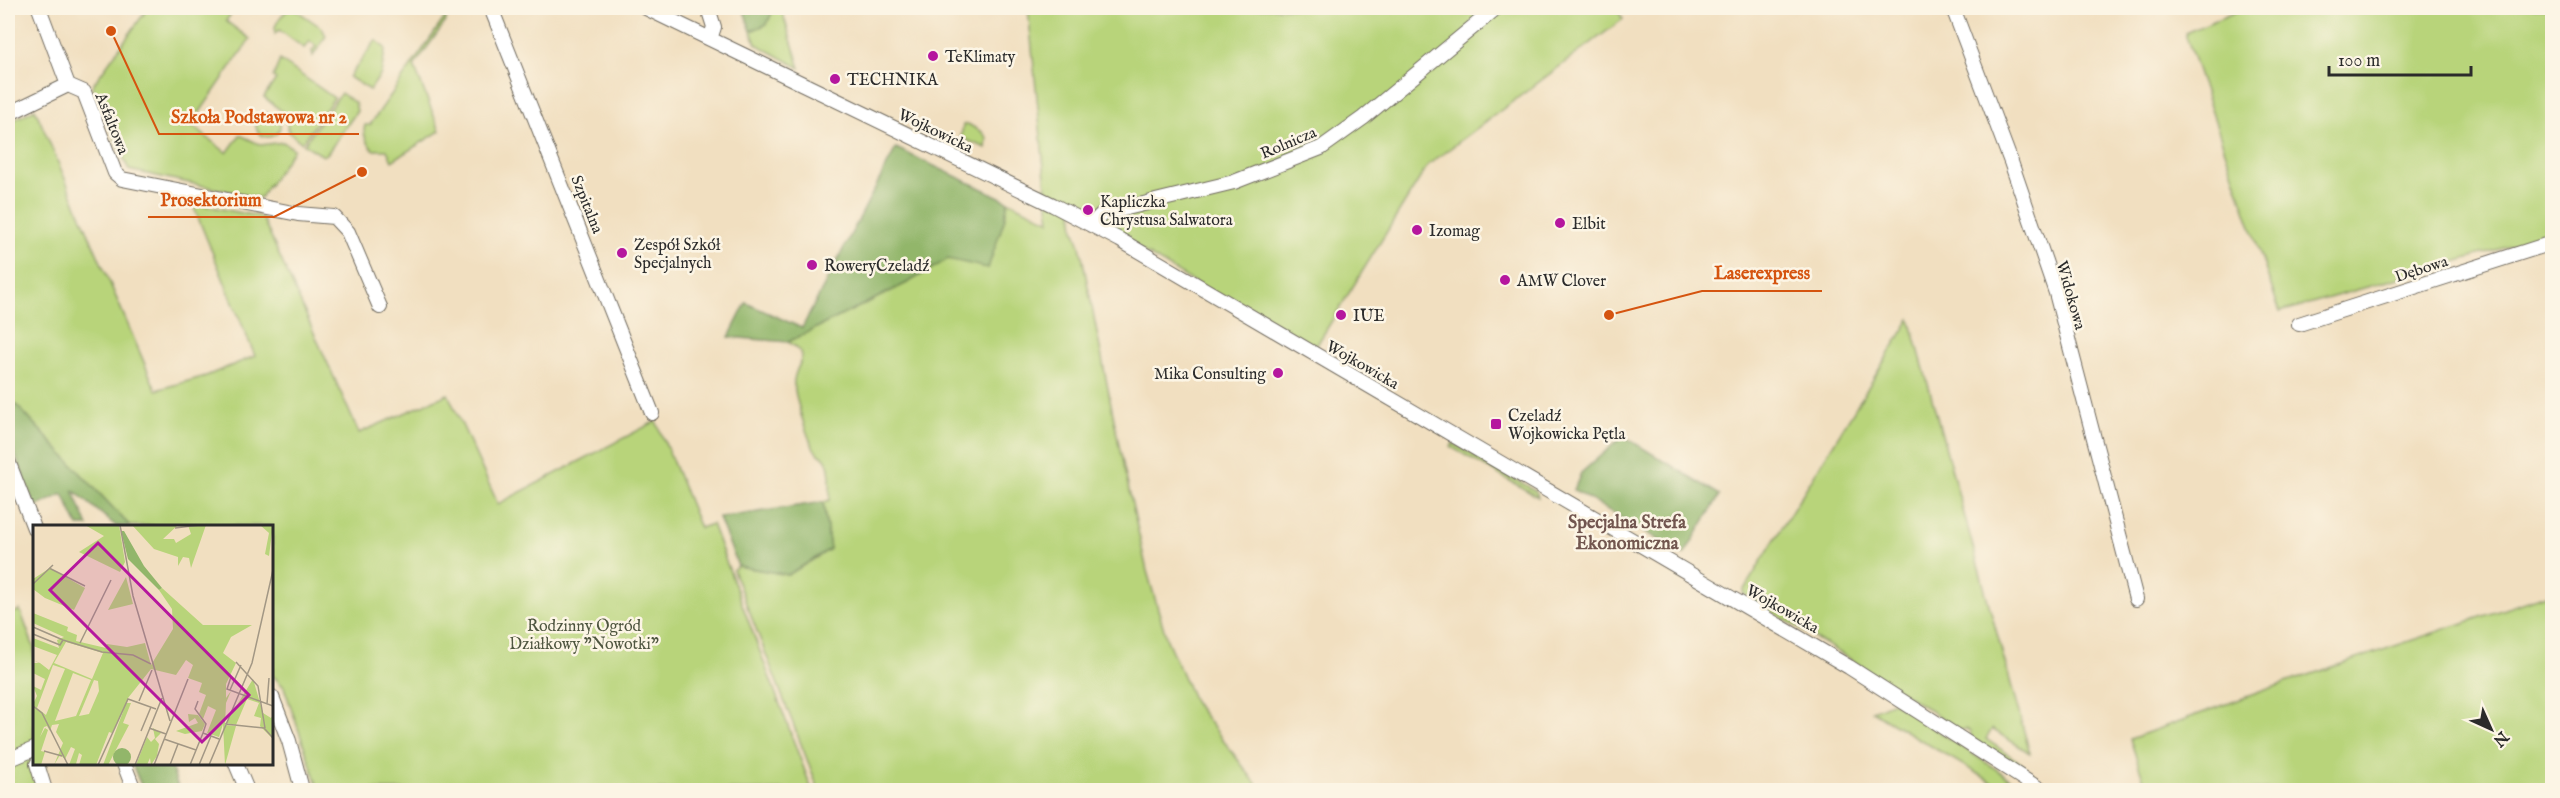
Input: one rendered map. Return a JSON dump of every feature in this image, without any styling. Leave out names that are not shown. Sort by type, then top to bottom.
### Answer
[{"type":"street","points":[[8,114],[68,85],[39,8]]},
{"type":"street","name":"Szpitalna","points":[[491,8],[652,413]]},
{"type":"street","name":"Wojkowicka","points":[[646,8],[1091,225],[1840,661],[2041,790]]},
{"type":"street","points":[[708,8],[714,27],[710,39]]},
{"type":"street","name":"Rolnicza","points":[[1091,225],[1102,214],[1234,182],[1321,148],[1363,118],[1496,8]]},
{"type":"street","name":"Widokowa","points":[[1953,8],[2011,162],[2056,293],[2136,599]]},
{"type":"street","name":"Asfaltowa","points":[[68,85],[84,92],[116,173],[122,179],[276,210],[334,217],[348,232],[380,307]]},
{"type":"street","name":"Dębowa","points":[[2299,324],[2553,243]]},
{"type":"street","points":[[8,461],[33,525]]},
{"type":"street","points":[[273,700],[289,741],[302,789]]},
{"type":"street","points":[[8,760],[33,755]]},
{"type":"street","points":[[38,765],[45,790]]},
{"type":"street","points":[[123,765],[134,790]]},
{"type":"street","points":[[237,765],[247,790]]},
{"type":"green space","points":[[148,8],[235,8],[226,21],[250,39],[191,125],[227,153],[240,135],[261,145],[283,142],[294,149],[260,198],[129,170],[92,86]]},
{"type":"green space","points":[[293,8],[322,28],[326,36],[313,56],[312,51],[316,46],[310,41],[304,48],[279,30],[275,34],[280,18]]},
{"type":"green space","points":[[743,8],[774,8],[767,24],[751,31]]},
{"type":"green space","points":[[774,8],[781,8],[800,68],[756,44],[751,31],[767,24]]},
{"type":"green space","points":[[1028,8],[1616,8],[1623,19],[1428,165],[1312,353],[1072,209],[1074,229],[1080,246],[1120,450],[1147,571],[1167,640],[1195,703],[1257,785],[1265,790],[819,790],[733,570],[738,566],[788,575],[830,549],[823,502],[830,500],[829,468],[825,458],[814,448],[803,420],[794,383],[802,356],[796,347],[788,342],[909,282],[1004,221],[1008,201],[1050,221],[1047,195],[1035,189],[1034,186],[1046,188]]},
{"type":"green space","points":[[2245,8],[2552,8],[2552,234],[2280,312],[2185,33]]},
{"type":"green space","points":[[446,16],[446,21],[414,66],[440,131],[392,161],[387,150],[373,150],[365,135],[365,125],[370,125]]},
{"type":"green space","points":[[376,40],[385,48],[385,51],[381,74],[370,90],[349,77]]},
{"type":"green space","points":[[280,60],[334,98],[302,143],[289,132],[284,113],[264,97],[276,79],[273,77]]},
{"type":"green space","points":[[341,93],[355,103],[357,111],[327,154],[323,156],[304,144]]},
{"type":"green space","name":"Rodzinny Ogród Działkowy \"Nowotki\"","points":[[35,109],[156,390],[206,376],[255,356],[192,203],[262,217],[359,433],[448,394],[498,504],[656,421],[700,528],[712,524],[812,790],[319,790],[284,687],[273,676],[273,525],[129,525],[8,396],[8,123]]},
{"type":"green space","points":[[268,113],[277,116],[280,125],[277,134],[268,137],[259,134],[256,125],[259,116]]},
{"type":"green space","points":[[968,124],[982,132],[987,138],[986,148],[961,138],[963,125]]},
{"type":"green space","points":[[896,148],[1008,201],[1004,221],[988,268],[948,259],[909,282],[788,342],[729,337],[746,303],[802,328]]},
{"type":"green space","points":[[1910,319],[2030,753],[1992,729],[1986,739],[2021,763],[2033,775],[1971,738],[1970,731],[1960,730],[1855,662],[1744,595],[1743,591]]},
{"type":"green space","points":[[8,396],[129,525],[115,525],[73,490],[88,525],[78,525],[63,494],[35,507],[8,435]]},
{"type":"green space","points":[[1623,436],[1720,495],[1684,555],[1574,490],[1581,473]]},
{"type":"green space","points":[[1453,443],[1536,491],[1538,497],[1451,447]]},
{"type":"green space","points":[[823,502],[830,549],[788,575],[738,566],[719,518]]},
{"type":"green space","points":[[2552,593],[2552,790],[2147,790],[2130,739],[2285,683]]},
{"type":"green space","points":[[20,610],[33,645],[33,744],[8,755],[8,615]]},
{"type":"green space","points":[[1893,702],[2028,790],[2005,790],[1872,711]]},
{"type":"green space","points":[[31,754],[40,790],[8,790],[8,763]]},
{"type":"green space","points":[[132,765],[170,765],[179,790],[143,790]]},
{"type":"place","name":"Szkoła Podstawowa nr 2","points":[[111,31]]},
{"type":"place","name":"TeKlimaty","points":[[933,56]]},
{"type":"place","name":"TECHNIKA","points":[[835,79]]},
{"type":"place","name":"Prosektorium","points":[[362,172]]},
{"type":"place","name":"Kapliczka Chrystusa Salwatora","points":[[1088,210]]},
{"type":"place","name":"Elbit","points":[[1560,223]]},
{"type":"place","name":"Izomag","points":[[1417,230]]},
{"type":"place","name":"Zespół Szkół Specjalnych","points":[[622,253]]},
{"type":"place","name":"RoweryCzeladź","points":[[812,265]]},
{"type":"place","name":"AMW Clover","points":[[1505,280]]},
{"type":"place","name":"IUE","points":[[1341,315]]},
{"type":"place","name":"Laserexpress","points":[[1609,315]]},
{"type":"place","name":"Mika Consulting","points":[[1278,373]]},
{"type":"place","name":"Czeladź Wojkowicka Pętla","points":[[1496,424]]},
{"type":"district","name":"Specjalna Strefa Ekonomiczna","points":[[1627,532]]}]
